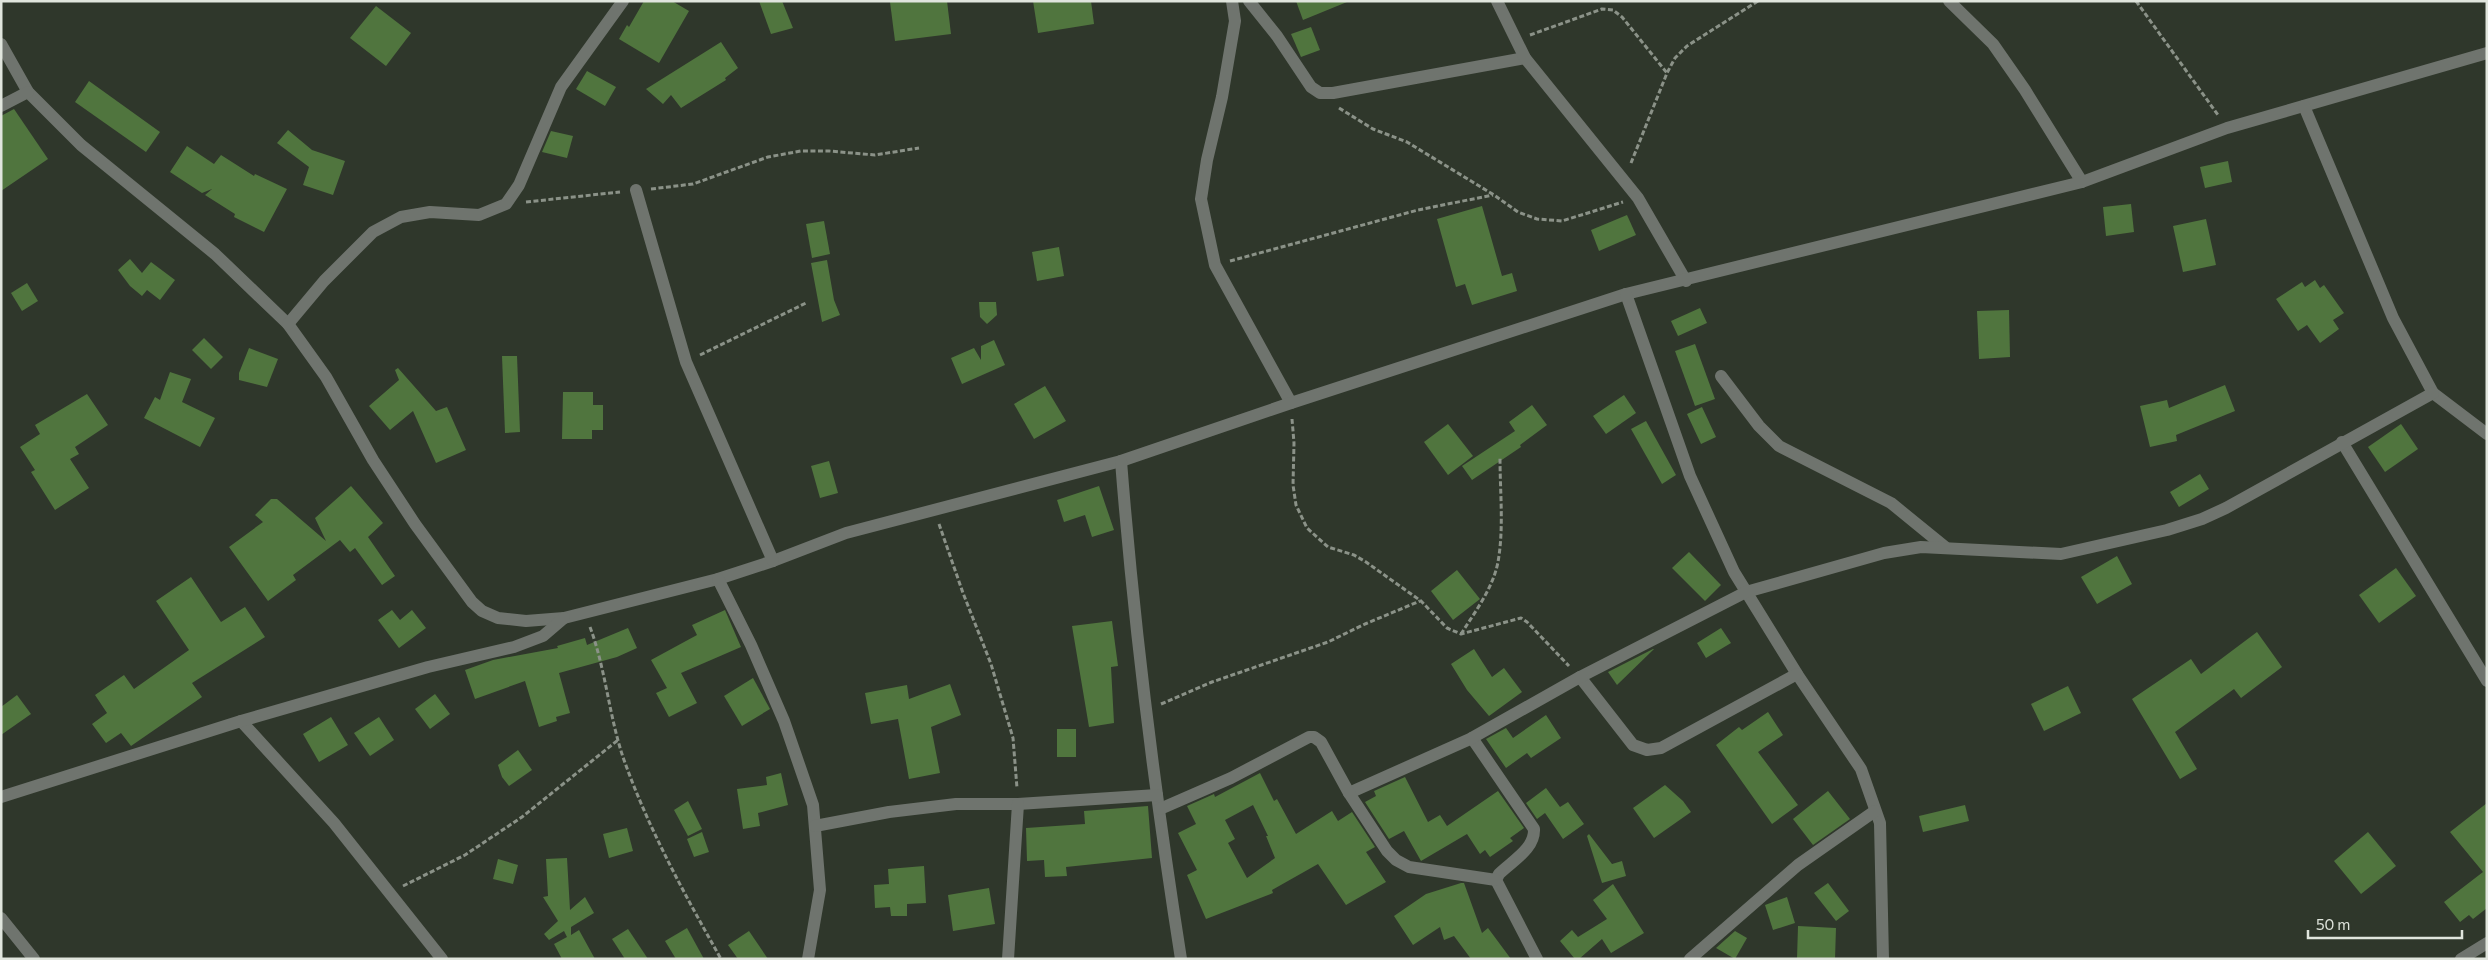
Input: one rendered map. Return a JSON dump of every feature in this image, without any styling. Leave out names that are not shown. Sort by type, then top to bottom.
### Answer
[{"type":"street","points":[[1232,1],[1235,21],[1201,199],[1215,265],[1290,403]]},
{"type":"street","points":[[1249,1],[1277,36],[1312,87],[1320,94],[1525,58]]},
{"type":"street","points":[[1497,1],[1525,58],[1638,198],[1686,281]]},
{"type":"street","points":[[1949,1],[1993,44],[2025,90],[2082,182]]},
{"type":"street","points":[[288,324],[324,281],[374,232],[401,217],[430,212],[479,215],[506,204],[519,185],[561,87],[618,3]]},
{"type":"street","points":[[1,44],[28,92],[81,145],[215,254],[288,324],[326,377],[373,460],[415,524],[472,602],[482,611],[498,618],[526,621],[564,618],[718,579],[773,562],[846,533],[935,512],[1121,461],[1290,403],[1626,294],[1686,281],[2082,182],[2227,128],[2487,53]]},
{"type":"street","points":[[1,106],[28,92]]},
{"type":"street","points":[[2304,106],[2393,318],[2432,394],[2487,434]]},
{"type":"street","points":[[636,190],[686,362],[773,562]]},
{"type":"street","points":[[1626,294],[1690,476],[1734,572],[1797,674],[1861,769],[1880,823],[1883,959]]},
{"type":"street","points":[[1720,376],[1759,426],[1779,446],[1891,503],[1945,547]]},
{"type":"street","points":[[1349,793],[1472,738],[1580,677],[1746,592],[1884,553],[1921,547],[2061,554],[2167,530],[2226,508],[2342,442],[2432,394]]},
{"type":"street","points":[[2342,442],[2487,681]]},
{"type":"street","points":[[1121,461],[1129,567],[1181,959]]},
{"type":"street","points":[[718,579],[751,645],[784,721],[812,805],[816,826],[820,890],[808,959]]},
{"type":"street","points":[[1,797],[241,720],[428,668],[514,647],[543,636],[564,618]]},
{"type":"street","points":[[1580,677],[1633,745],[1647,750],[1661,748],[1797,674]]},
{"type":"street","points":[[241,720],[334,823],[442,959]]},
{"type":"street","points":[[1160,809],[1231,778],[1309,737],[1314,737],[1321,742],[1349,793],[1387,851],[1396,860],[1409,867],[1496,880]]},
{"type":"street","points":[[1472,738],[1534,829],[1534,838],[1530,845],[1499,874],[1496,880]]},
{"type":"street","points":[[816,826],[889,812],[946,805],[1018,804],[1158,795]]},
{"type":"street","points":[[1008,959],[1018,804]]},
{"type":"street","points":[[1690,959],[1798,865],[1875,811]]},
{"type":"street","points":[[1496,880],[1537,959]]},
{"type":"street","points":[[1,918],[34,959]]},
{"type":"street","points":[[2461,959],[2487,943]]},
{"type":"path","points":[[1624,180],[1667,72],[1675,58],[1687,46],[1758,1]]},
{"type":"path","points":[[2136,1],[2227,128]]},
{"type":"path","points":[[1516,40],[1602,9],[1613,10],[1622,16],[1667,72]]},
{"type":"path","points":[[1320,94],[1373,129],[1407,142],[1494,195],[1518,212],[1537,219],[1562,220],[1638,198]]},
{"type":"path","points":[[506,204],[693,184],[768,157],[802,151],[875,155],[919,148]]},
{"type":"path","points":[[1215,265],[1418,210],[1494,195]]},
{"type":"path","points":[[686,362],[806,303]]},
{"type":"path","points":[[1290,403],[1294,442],[1293,485],[1296,506],[1307,528],[1328,547],[1354,555],[1366,562],[1421,601],[1448,628],[1461,634],[1521,618],[1528,622],[1580,677]]},
{"type":"path","points":[[1461,634],[1485,596],[1498,564],[1502,531],[1500,458]]},
{"type":"path","points":[[935,512],[963,593],[991,664],[1013,738],[1018,804]]},
{"type":"path","points":[[1147,710],[1212,682],[1328,642],[1365,624],[1421,601]]},
{"type":"path","points":[[586,613],[600,656],[624,760],[674,875],[722,959]]},
{"type":"path","points":[[389,893],[464,855],[522,817],[618,740]]},
{"type":"building","points":[[644,1],[672,1],[689,11],[659,63],[619,39],[627,25],[629,27]]},
{"type":"building","points":[[759,1],[782,1],[793,28],[771,34]]},
{"type":"building","points":[[947,1],[951,34],[895,41],[890,2]]},
{"type":"building","points":[[1033,1],[1091,1],[1094,24],[1038,33]]},
{"type":"building","points":[[1296,1],[1347,1],[1347,2],[1303,20]]},
{"type":"building","points":[[376,6],[411,33],[386,66],[350,38]]},
{"type":"building","points":[[1311,27],[1320,50],[1301,57],[1291,34]]},
{"type":"building","points":[[721,42],[738,68],[725,78],[726,80],[681,108],[671,95],[663,104],[646,89]]},
{"type":"building","points":[[587,71],[616,87],[605,106],[576,89]]},
{"type":"building","points":[[89,81],[160,132],[146,152],[75,102]]},
{"type":"building","points":[[14,109],[48,159],[1,191],[1,116]]},
{"type":"building","points":[[288,130],[312,150],[345,161],[333,195],[303,185],[309,167],[277,143]]},
{"type":"building","points":[[551,131],[573,136],[567,158],[542,152]]},
{"type":"building","points":[[187,146],[214,164],[221,155],[254,176],[255,174],[287,189],[264,232],[234,217],[235,214],[205,195],[212,189],[202,193],[170,172]]},
{"type":"building","points":[[2228,161],[2232,182],[2205,188],[2200,167]]},
{"type":"building","points":[[2131,204],[2134,232],[2106,236],[2103,207]]},
{"type":"building","points":[[1482,206],[1502,276],[1512,273],[1517,291],[1472,305],[1465,284],[1456,287],[1437,219]]},
{"type":"building","points":[[1627,215],[1636,235],[1599,251],[1591,230]]},
{"type":"building","points":[[2206,219],[2216,265],[2183,272],[2173,226]]},
{"type":"building","points":[[824,221],[830,254],[812,258],[806,224]]},
{"type":"building","points":[[1059,247],[1064,276],[1037,281],[1032,252]]},
{"type":"building","points":[[130,259],[142,273],[151,262],[175,280],[160,300],[147,290],[142,296],[130,286],[118,270]]},
{"type":"building","points":[[827,260],[834,300],[840,315],[822,322],[811,263]]},
{"type":"building","points":[[2315,280],[2320,288],[2324,285],[2344,313],[2333,320],[2339,329],[2320,343],[2307,325],[2298,331],[2276,299],[2302,282],[2305,287]]},
{"type":"building","points":[[27,283],[38,301],[22,311],[11,293]]},
{"type":"building","points":[[979,302],[996,302],[997,315],[987,324],[980,317]]},
{"type":"building","points":[[1700,308],[1707,323],[1678,336],[1671,321]]},
{"type":"building","points":[[2009,310],[2010,357],[1979,359],[1977,311]]},
{"type":"building","points":[[204,338],[223,357],[211,369],[192,350]]},
{"type":"building","points":[[994,340],[1005,365],[962,384],[951,358],[974,348],[981,360],[981,346]]},
{"type":"building","points":[[1695,344],[1715,399],[1695,406],[1675,351]]},
{"type":"building","points":[[249,348],[278,359],[267,387],[239,380],[239,373]]},
{"type":"building","points":[[502,356],[517,356],[520,432],[505,433]]},
{"type":"building","points":[[398,368],[436,411],[447,407],[466,450],[436,463],[413,411],[390,430],[369,406],[399,380],[395,370]]},
{"type":"building","points":[[170,372],[191,379],[182,402],[215,418],[200,447],[144,418],[155,397],[160,400]]},
{"type":"building","points":[[2225,385],[2235,411],[2176,435],[2177,441],[2150,447],[2140,406],[2167,400],[2169,408]]},
{"type":"building","points":[[1045,386],[1066,421],[1034,439],[1014,404]]},
{"type":"building","points":[[563,392],[593,392],[593,405],[603,405],[603,430],[592,430],[592,439],[562,439]]},
{"type":"building","points":[[87,394],[108,425],[75,447],[79,454],[70,459],[89,488],[55,510],[31,472],[35,470],[20,447],[40,434],[35,425]]},
{"type":"building","points":[[1624,395],[1636,413],[1606,434],[1593,416]]},
{"type":"building","points":[[1532,405],[1547,425],[1520,445],[1521,447],[1472,480],[1462,466],[1515,431],[1509,422]]},
{"type":"building","points":[[1702,407],[1716,437],[1701,444],[1687,414]]},
{"type":"building","points":[[1646,421],[1676,475],[1662,484],[1631,429]]},
{"type":"building","points":[[1448,424],[1473,456],[1448,475],[1424,442]]},
{"type":"building","points":[[2401,424],[2418,449],[2385,472],[2368,447]]},
{"type":"building","points":[[829,461],[838,493],[820,498],[811,466]]},
{"type":"building","points":[[2200,474],[2209,489],[2179,507],[2170,492]]},
{"type":"building","points":[[351,486],[383,523],[368,537],[395,576],[382,585],[355,548],[350,552],[340,540],[293,575],[296,580],[268,601],[229,547],[263,522],[255,515],[271,499],[277,499],[326,541],[315,518]]},
{"type":"building","points":[[1099,486],[1114,530],[1092,537],[1085,515],[1064,522],[1057,500]]},
{"type":"building","points":[[1689,552],[1721,585],[1705,601],[1672,568]]},
{"type":"building","points":[[2117,556],[2132,584],[2097,604],[2081,577]]},
{"type":"building","points":[[2396,568],[2416,596],[2379,623],[2359,595]]},
{"type":"building","points":[[1457,570],[1480,599],[1453,620],[1431,591]]},
{"type":"building","points":[[191,577],[221,622],[245,607],[265,637],[192,683],[202,697],[131,746],[121,733],[106,743],[92,724],[107,713],[95,695],[124,675],[134,689],[189,650],[156,601]]},
{"type":"building","points":[[392,610],[400,620],[412,610],[426,628],[399,648],[378,620]]},
{"type":"building","points":[[725,610],[741,647],[681,673],[697,703],[669,717],[656,693],[667,688],[651,660],[697,635],[692,625]]},
{"type":"building","points":[[1112,621],[1118,666],[1111,667],[1114,723],[1089,727],[1072,626]]},
{"type":"building","points":[[628,628],[637,648],[617,657],[559,673],[570,713],[556,717],[557,721],[539,727],[525,681],[475,699],[465,670],[493,660],[558,648],[557,646],[585,638],[587,645]]},
{"type":"building","points":[[1721,628],[1731,643],[1706,658],[1697,643]]},
{"type":"building","points":[[2257,632],[2282,667],[2241,698],[2234,689],[2175,732],[2197,769],[2180,779],[2132,699],[2191,659],[2201,674]]},
{"type":"building","points":[[1474,649],[1492,677],[1504,668],[1522,692],[1489,716],[1467,690],[1451,664]]},
{"type":"building","points":[[1654,649],[1617,685],[1608,672]]},
{"type":"building","points":[[753,678],[770,709],[742,726],[724,696]]},
{"type":"building","points":[[950,684],[961,715],[931,727],[940,773],[909,779],[898,719],[871,724],[865,693],[907,685],[909,699]]},
{"type":"building","points":[[2068,686],[2081,713],[2044,731],[2031,704]]},
{"type":"building","points":[[435,694],[450,714],[430,729],[415,709]]},
{"type":"building","points":[[17,695],[31,714],[1,735],[1,707]]},
{"type":"building","points":[[1768,712],[1783,735],[1758,752],[1798,805],[1772,824],[1716,745],[1739,727],[1742,730]]},
{"type":"building","points":[[1546,715],[1561,738],[1531,758],[1527,753],[1506,768],[1486,739],[1506,728],[1513,738]]},
{"type":"building","points":[[331,717],[348,745],[319,762],[303,734]]},
{"type":"building","points":[[379,717],[394,740],[370,756],[354,733]]},
{"type":"building","points":[[1057,729],[1076,729],[1076,757],[1057,757]]},
{"type":"building","points":[[518,750],[532,770],[509,786],[502,777],[498,765]]},
{"type":"building","points":[[781,773],[788,805],[758,813],[760,826],[743,829],[737,789],[767,785],[766,777]]},
{"type":"building","points":[[1260,773],[1274,801],[1277,799],[1296,834],[1332,811],[1338,821],[1352,812],[1375,847],[1366,852],[1386,882],[1346,905],[1318,864],[1272,890],[1273,893],[1206,919],[1187,875],[1197,870],[1178,833],[1196,824],[1187,806],[1214,794],[1215,797]],"holes":[[[1253,805],[1268,836],[1266,836],[1275,858],[1247,878],[1228,843],[1235,839],[1225,820]]]},
{"type":"building","points":[[1405,777],[1428,822],[1440,815],[1447,826],[1498,791],[1524,828],[1510,838],[1513,841],[1490,857],[1485,850],[1480,854],[1467,834],[1421,861],[1404,831],[1389,839],[1365,802],[1376,796],[1374,791]]},
{"type":"building","points":[[1665,785],[1683,801],[1691,812],[1654,838],[1633,808]]},
{"type":"building","points":[[1546,788],[1560,807],[1568,802],[1584,824],[1563,839],[1545,813],[1537,819],[1526,803]]},
{"type":"building","points":[[1828,791],[1850,819],[1813,845],[1793,819]]},
{"type":"building","points":[[688,801],[702,829],[688,836],[674,810]]},
{"type":"building","points":[[2487,803],[2487,908],[2473,919],[2469,915],[2460,922],[2444,902],[2483,872],[2450,832]]},
{"type":"building","points":[[1965,805],[1969,821],[1923,832],[1919,816]]},
{"type":"building","points":[[1148,806],[1152,858],[1066,867],[1067,876],[1045,877],[1044,860],[1027,861],[1026,828],[1085,824],[1084,811]]},
{"type":"building","points":[[627,828],[633,851],[609,858],[603,834]]},
{"type":"building","points":[[702,832],[709,852],[694,857],[687,839]]},
{"type":"building","points":[[2368,832],[2396,866],[2361,894],[2334,861]]},
{"type":"building","points":[[1589,834],[1612,864],[1622,861],[1626,876],[1602,883],[1587,836]]},
{"type":"building","points":[[567,858],[570,910],[585,897],[594,913],[571,927],[571,935],[579,930],[595,959],[562,959],[554,944],[567,937],[564,931],[549,940],[544,934],[558,921],[543,897],[548,896],[546,859]]},
{"type":"building","points":[[498,859],[518,865],[513,884],[493,879]]},
{"type":"building","points":[[924,866],[926,903],[907,904],[907,916],[891,916],[890,907],[875,908],[874,885],[889,884],[888,869]]},
{"type":"building","points":[[1464,883],[1482,933],[1488,928],[1511,959],[1471,959],[1454,936],[1444,940],[1440,927],[1413,945],[1394,916],[1426,894]]},
{"type":"building","points":[[1828,883],[1849,911],[1836,921],[1814,893]]},
{"type":"building","points":[[1613,884],[1644,933],[1611,953],[1602,939],[1579,959],[1575,959],[1560,941],[1572,930],[1578,937],[1607,919],[1593,900]]},
{"type":"building","points":[[989,888],[995,924],[953,931],[948,895]]},
{"type":"building","points":[[1787,897],[1795,923],[1773,930],[1765,905]]},
{"type":"building","points":[[1798,926],[1836,928],[1835,959],[1797,959]]},
{"type":"building","points":[[687,928],[704,959],[676,959],[665,941]]},
{"type":"building","points":[[628,929],[648,959],[625,959],[612,939]]},
{"type":"building","points":[[749,931],[768,959],[738,959],[728,945]]},
{"type":"building","points":[[1735,931],[1747,938],[1735,959],[1716,948]]}]
